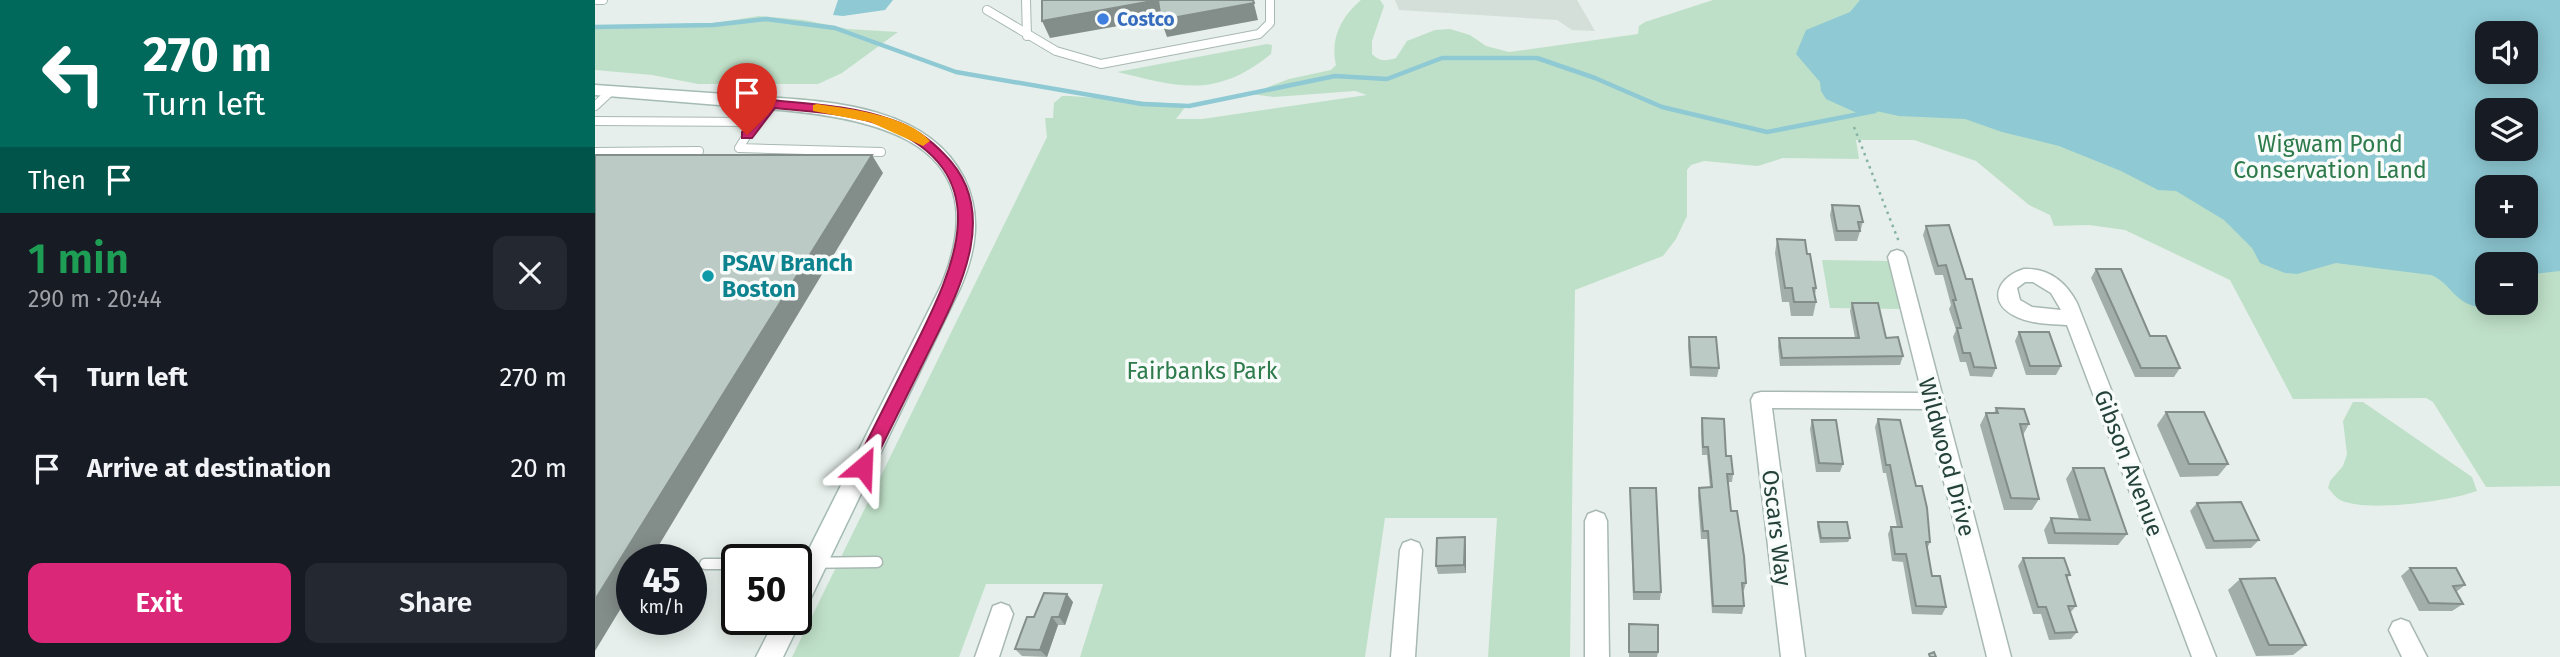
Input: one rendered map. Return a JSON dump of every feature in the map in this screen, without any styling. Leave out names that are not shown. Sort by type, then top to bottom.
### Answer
[{"type":"main road","points":[[603,91],[852,113],[889,123],[914,135],[951,169],[959,185],[966,214],[964,248],[946,299],[812,552]]},
{"type":"main road","points":[[769,657],[780,635]]},
{"type":"street","name":"Wildwood Drive","points":[[1897,257],[1999,657]]},
{"type":"street","name":"Gibson Avenue","points":[[2074,318],[2030,315],[2011,303],[2007,292],[2011,281],[2026,276],[2042,278],[2062,291],[2074,318],[2204,657]]},
{"type":"street","name":"Oscars Way","points":[[1793,657],[1761,400],[1932,401]]},
{"type":"street","points":[[1596,521],[1597,657]]},
{"type":"street","points":[[1402,657],[1411,550]]},
{"type":"street","points":[[987,657],[1001,614]]},
{"type":"street","points":[[2401,630],[2415,657]]},
{"type":"lane","points":[[597,0],[603,0]]},
{"type":"lane","points":[[1026,0],[1027,36]]},
{"type":"lane","points":[[988,10],[1054,52],[1083,63],[1101,64],[1259,34],[1270,23],[1270,0]]},
{"type":"lane","points":[[595,106],[603,91]]},
{"type":"lane","points":[[771,104],[755,122],[739,148],[881,152]]},
{"type":"lane","points":[[595,121],[755,122]]},
{"type":"lane","points":[[595,152],[699,152]]},
{"type":"lane","points":[[812,563],[877,562]]},
{"type":"path","points":[[1854,127],[1868,170],[1898,235],[1900,246],[1897,257]]},
{"type":"shaded area","points":[[1395,0],[1577,0],[1595,31],[1572,30],[1557,20],[1399,10]]},
{"type":"green space","points":[[1361,0],[1380,0],[1384,6],[1372,41],[1372,54],[1380,60],[1386,60],[1396,58],[1407,41],[1435,30],[1450,29],[1470,35],[1486,46],[1509,52],[1638,34],[1639,26],[1645,22],[1713,0],[2560,0],[2560,486],[2486,487],[2433,402],[2426,398],[2293,399],[2230,280],[2125,230],[2089,225],[2054,226],[2050,215],[2029,205],[1976,161],[1914,140],[1856,140],[1859,159],[1783,158],[1758,166],[1704,161],[1691,165],[1687,170],[1687,216],[1676,239],[1663,256],[1575,290],[1570,657],[1488,657],[1497,518],[1385,518],[1365,657],[1080,657],[1103,584],[986,584],[959,657],[792,657],[803,635],[812,635],[812,616],[1047,137],[1045,118],[1053,118],[1054,103],[1062,96],[1070,96],[1177,104],[1186,106],[1176,119],[1202,119],[1367,95],[1355,91],[1274,97],[1250,94],[1289,79],[1331,70],[1336,65],[1336,37],[1348,14]]},
{"type":"green space","points":[[759,16],[804,20],[848,29],[898,32],[842,73],[818,84],[698,84],[652,75],[595,70],[595,29],[696,26]]},
{"type":"green space","points":[[1272,45],[1271,54],[1232,78],[1214,83],[1179,85],[1117,72]]},
{"type":"green space","points":[[1822,260],[1890,261],[1900,309],[1830,308]]},
{"type":"green space","points":[[2353,402],[2363,402],[2472,477],[2477,491],[2429,502],[2388,506],[2352,504],[2338,499],[2328,488],[2330,481],[2343,466],[2347,454],[2343,421]]},
{"type":"water","points":[[838,0],[893,0],[885,10],[843,16],[833,15]]},
{"type":"water","points":[[1860,0],[2560,0],[2560,271],[2538,274],[2538,252],[2475,252],[2475,306],[2457,297],[2438,278],[2431,275],[2336,263],[2297,274],[2285,273],[2260,263],[2252,248],[2224,220],[2176,191],[2158,190],[2121,171],[2059,146],[2002,132],[1965,119],[1899,116],[1876,111],[1857,113],[1826,99],[1820,82],[1796,54],[1806,30],[1850,12]]},
{"type":"building","points":[[1042,0],[1158,0],[1042,21]]},
{"type":"building","points":[[1158,0],[1253,0],[1254,3],[1161,20]]},
{"type":"building","name":"PSAV Branch Boston","points":[[595,155],[872,155],[630,544],[616,544],[616,566],[595,600]]},
{"type":"building","points":[[1832,205],[1859,206],[1863,222],[1858,222],[1860,231],[1837,231]]},
{"type":"building","points":[[1949,225],[1966,279],[1972,279],[1996,368],[1974,367],[1970,353],[1963,353],[1957,328],[1961,328],[1953,300],[1956,300],[1946,265],[1938,266],[1926,226]]},
{"type":"building","points":[[1777,239],[1805,240],[1807,254],[1810,254],[1816,302],[1794,302],[1792,288],[1785,288]]},
{"type":"building","points":[[2096,269],[2121,269],[2150,336],[2166,336],[2180,368],[2141,368]]},
{"type":"building","points":[[1852,303],[1878,303],[1886,338],[1898,337],[1903,356],[1782,358],[1779,338],[1859,338]]},
{"type":"building","points":[[2019,332],[2049,332],[2061,366],[2030,366]]},
{"type":"building","points":[[1689,337],[1716,337],[1719,368],[1691,367]]},
{"type":"building","points":[[1996,408],[2024,409],[2029,424],[2020,424],[2039,499],[2011,498],[1986,413],[1998,413]]},
{"type":"building","points":[[2166,412],[2204,412],[2228,464],[2189,464]]},
{"type":"building","points":[[1702,418],[1724,419],[1726,456],[1731,456],[1733,474],[1727,474],[1731,511],[1737,511],[1744,556],[1744,606],[1713,606],[1708,531],[1703,531],[1699,488],[1712,487],[1708,447],[1703,447]]},
{"type":"building","points":[[1878,419],[1900,420],[1916,486],[1922,486],[1927,508],[1930,542],[1926,542],[1932,576],[1940,576],[1946,607],[1916,606],[1906,554],[1895,554],[1891,527],[1902,527],[1890,465],[1886,465]]},
{"type":"building","points":[[1812,420],[1836,420],[1843,464],[1819,463]]},
{"type":"building","points":[[2073,468],[2104,468],[2127,534],[2055,533],[2051,518],[2090,520]]},
{"type":"building","points":[[1630,488],[1656,488],[1661,592],[1634,592]]},
{"type":"building","points":[[2241,502],[2259,540],[2214,541],[2197,503]]},
{"type":"building","points":[[1818,522],[1847,522],[1850,538],[1821,538]]},
{"type":"building","points":[[1465,537],[1464,565],[1436,566],[1437,538]]},
{"type":"building","points":[[2023,558],[2064,558],[2070,575],[2066,575],[2076,606],[2068,606],[2077,632],[2055,633],[2046,607],[2038,607]]},
{"type":"building","points":[[2410,568],[2456,568],[2465,585],[2453,586],[2463,604],[2429,603]]},
{"type":"building","points":[[2275,578],[2306,645],[2269,645],[2240,579]]},
{"type":"building","points":[[1044,593],[1067,594],[1059,617],[1052,617],[1040,650],[1015,649],[1027,617],[1034,617]]},
{"type":"building","points":[[1629,624],[1658,625],[1658,652],[1629,652]]},
{"type":"waterway","points":[[595,27],[713,25],[766,19],[835,28],[956,72],[1142,104],[1189,106],[1335,76],[1387,79],[1442,58],[1537,58],[1595,78],[1662,107],[1767,132],[1875,111]]},
{"type":"slow traffic","points":[[817,108],[873,118],[889,123],[923,141]]},
{"type":"place","name":"Costco","points":[[1103,19]]},
{"type":"place","name":"PSAV Branch Boston","points":[[708,276]]},
{"type":"route","points":[[747,135],[771,104],[821,108],[873,118],[924,141],[951,169],[964,199],[967,230],[964,248],[946,299],[863,467]]},
{"type":"park label","name":"Wigwam Pond Conservation Land","points":[[2330,157]]},
{"type":"park label","name":"Fairbanks Park","points":[[1202,371]]}]
